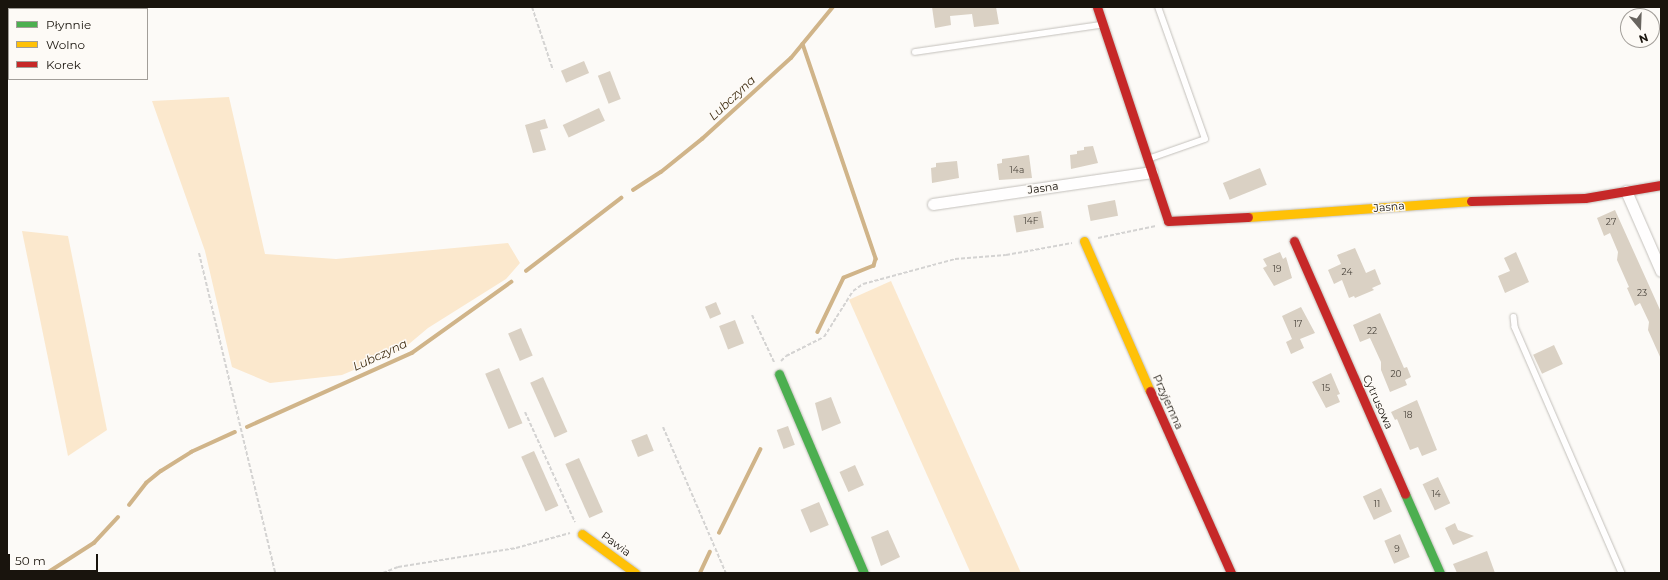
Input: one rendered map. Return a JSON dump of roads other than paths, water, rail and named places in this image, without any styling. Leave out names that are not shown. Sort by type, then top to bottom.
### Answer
[{"type":"street","points":[[1097,7],[1152,172]]},
{"type":"street","name":"Jasna","points":[[933,204],[1152,172],[1168,221],[1284,215],[1444,202],[1585,198],[1661,185]]},
{"type":"street","points":[[1626,191],[1661,271]]},
{"type":"street","name":"Cytrusowa","points":[[1294,240],[1440,573]]},
{"type":"street","name":"Przyjemna","points":[[1084,241],[1231,573]]},
{"type":"street","points":[[778,371],[864,573]]},
{"type":"street","name":"Pawia","points":[[581,533],[636,573]]},
{"type":"lane","points":[[1148,159],[1205,139],[1158,7]]},
{"type":"lane","points":[[915,52],[1103,25]]},
{"type":"lane","points":[[1514,317],[1515,327],[1622,573]]},
{"type":"waterway","name":"Lubczyna","points":[[633,190],[661,172],[702,139],[791,58],[833,7]]},
{"type":"waterway","points":[[803,44],[876,259],[874,266],[844,278],[818,332]]},
{"type":"waterway","name":"Lubczyna","points":[[526,271],[621,198]]},
{"type":"waterway","name":"Lubczyna","points":[[247,427],[412,353],[511,282]]},
{"type":"waterway","name":"Lubczyna","points":[[129,505],[146,483],[161,471],[191,452],[235,432]]},
{"type":"waterway","points":[[719,533],[760,450]]},
{"type":"waterway","name":"Lubczyna","points":[[47,573],[94,543],[118,517]]},
{"type":"waterway","points":[[700,573],[710,552]]}]
